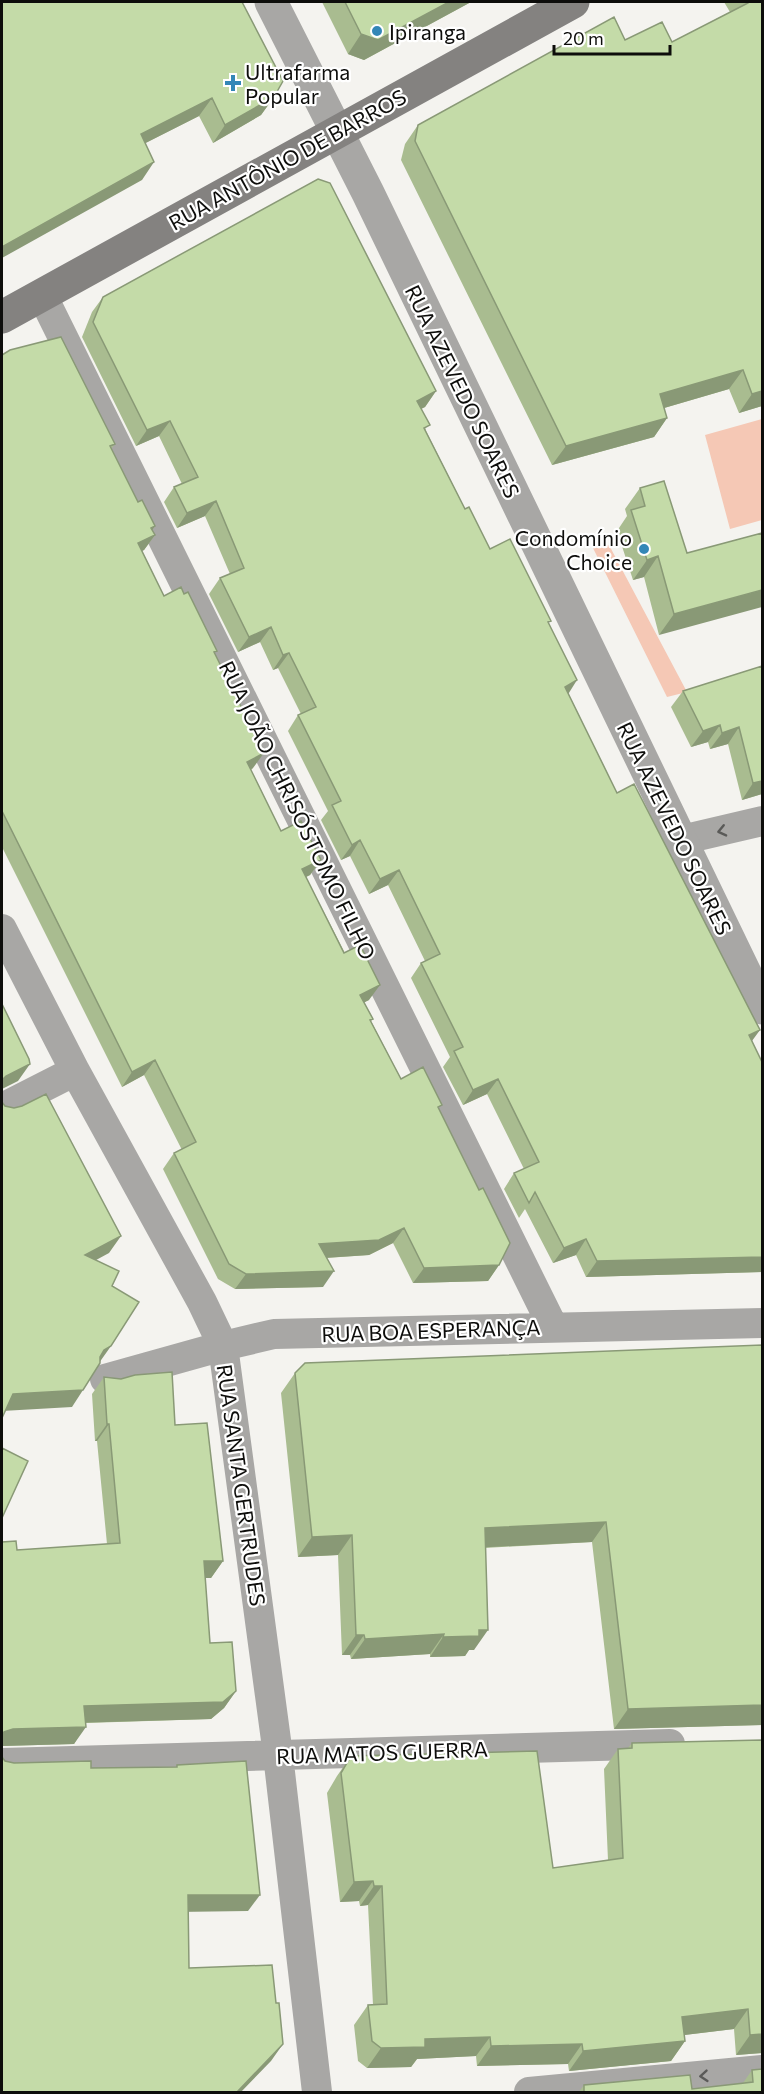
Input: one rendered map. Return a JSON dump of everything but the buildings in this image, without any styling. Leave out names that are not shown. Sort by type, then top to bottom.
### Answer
[{"type":"main road","name":"RUA ANTÔNIO DE BARROS","points":[[2,316],[573,2]]},
{"type":"street","name":"RUA AZEVEDO SOARES","points":[[271,2],[337,132],[762,1008]]},
{"type":"street","name":"RUA JOÃO CHRISÓSTOMO FILHO","points":[[42,294],[553,1327]]},
{"type":"street","points":[[681,840],[762,821]]},
{"type":"street","name":"RUA SANTA GERTRUDES","points":[[2,929],[75,1071],[202,1302],[223,1346],[278,1755],[317,2092]]},
{"type":"street","points":[[2,1108],[75,1071]]},
{"type":"street","name":"RUA BOA ESPERANÇA","points":[[105,1379],[274,1334],[762,1323]]},
{"type":"street","name":"RUA MATOS GUERRA","points":[[2,1762],[692,1743]]},
{"type":"street","points":[[529,2092],[762,2070]]},
{"type":"shaded area","points":[[762,419],[762,520],[730,529],[705,435]]},
{"type":"shaded area","points":[[591,544],[609,545],[687,692],[667,697]]},
{"type":"place","name":"Ipiranga","points":[[377,31]]},
{"type":"place","name":"Ultrafarma Popular","points":[[233,83]]},
{"type":"place","name":"Condomínio Choice","points":[[644,549]]}]
